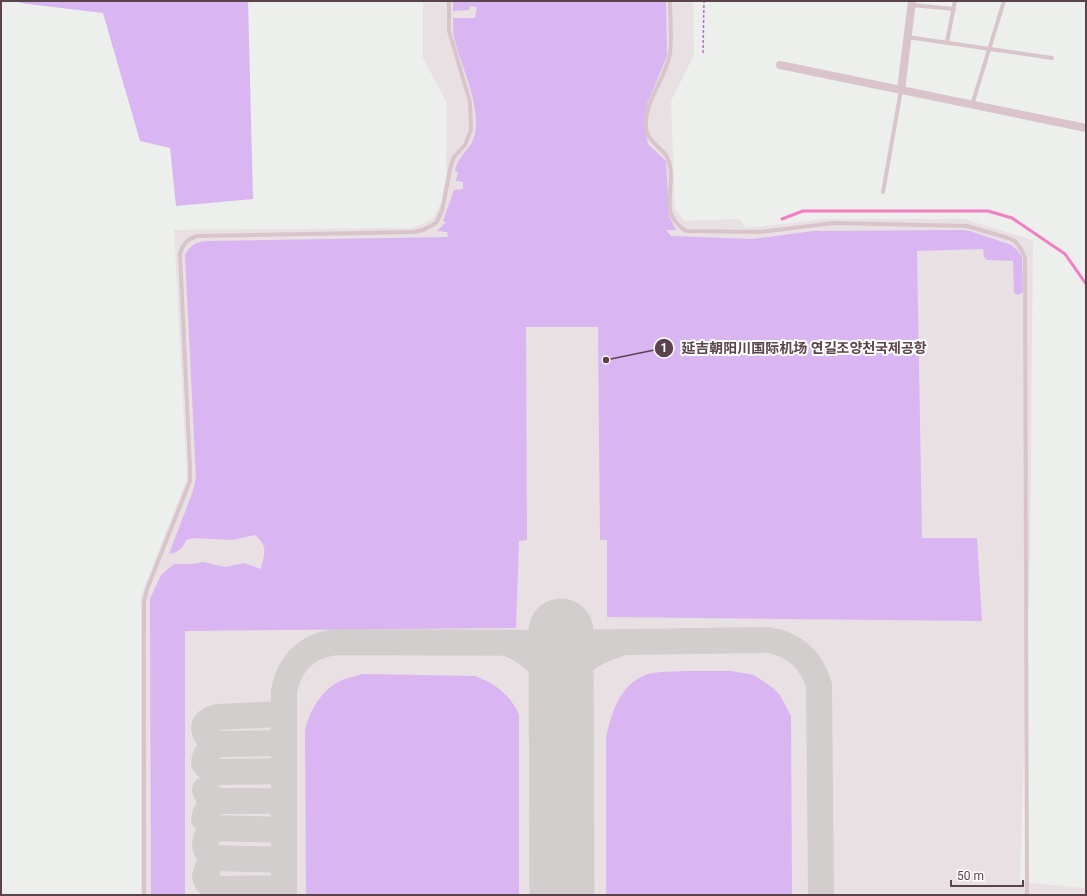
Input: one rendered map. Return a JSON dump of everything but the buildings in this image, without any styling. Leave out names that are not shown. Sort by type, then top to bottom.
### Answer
[{"type":"street","points":[[900,90],[912,3]]},
{"type":"street","points":[[780,65],[1086,128]]},
{"type":"lane","points":[[144,895],[144,602],[147,589],[190,481],[181,249],[189,239],[197,236],[414,232],[423,230],[436,223],[442,211],[454,157],[465,145],[471,130],[470,102],[449,31],[449,1]]},
{"type":"lane","points":[[670,1],[670,53],[648,106],[646,126],[649,139],[667,156],[670,168],[669,205],[676,224],[686,230],[759,232],[834,223],[967,226],[1015,241],[1025,258],[1027,895]]},
{"type":"lane","points":[[947,42],[956,1]]},
{"type":"lane","points":[[972,105],[1004,1]]},
{"type":"lane","points":[[912,3],[954,9]]},
{"type":"lane","points":[[907,37],[1052,58]]},
{"type":"lane","points":[[883,192],[900,90]]},
{"type":"path","points":[[703,53],[704,1]]},
{"type":"shaded area","points":[[18,1],[248,1],[253,199],[176,206],[170,148],[140,141],[103,13],[20,3]]},
{"type":"shaded area","points":[[423,1],[693,1],[694,55],[671,101],[675,208],[685,221],[739,219],[746,228],[825,219],[964,219],[1033,240],[1030,560],[1020,882],[1086,888],[1086,895],[141,895],[141,596],[187,479],[174,230],[410,228],[421,225],[433,218],[441,203],[446,178],[447,103],[423,58]]},
{"type":"shaded area","points":[[453,1],[666,1],[667,56],[647,104],[645,130],[648,144],[666,161],[669,216],[676,230],[666,230],[671,236],[752,239],[814,231],[961,230],[970,231],[1011,245],[1019,252],[1022,258],[1023,292],[1017,295],[1014,292],[1013,261],[987,260],[984,257],[983,249],[917,251],[922,538],[977,538],[982,621],[607,617],[607,540],[600,540],[598,327],[526,327],[527,540],[519,541],[516,628],[185,631],[185,895],[151,895],[150,599],[161,575],[174,564],[193,564],[203,562],[225,567],[244,563],[261,569],[264,554],[264,547],[255,535],[232,540],[193,538],[186,540],[179,550],[169,554],[193,491],[196,477],[185,255],[193,245],[199,242],[207,241],[448,237],[447,232],[437,231],[446,222],[443,221],[454,190],[463,189],[463,182],[456,181],[458,172],[455,171],[456,166],[474,138],[476,121],[475,108],[469,84],[454,37],[453,18],[475,18],[477,7],[470,6],[469,10],[453,11]]},
{"type":"shaded area","points":[[685,671],[731,671],[754,675],[773,688],[780,695],[791,716],[792,895],[606,895],[606,740],[610,720],[623,692],[638,678],[648,674]]},
{"type":"shaded area","points":[[362,674],[475,676],[495,686],[507,696],[516,708],[519,715],[519,895],[306,895],[305,731],[312,710],[326,691],[341,681]]},
{"type":"waterway","points":[[782,219],[803,211],[988,211],[1012,218],[1065,254],[1086,284]]},
{"type":"taxiway","points":[[284,895],[284,691],[290,672],[301,657],[309,651],[317,647],[336,642],[561,643],[768,640],[786,645],[800,654],[806,660],[816,676],[819,685],[821,895]]},
{"type":"taxiway","points":[[507,643],[525,652],[540,665],[552,680],[561,698]]},
{"type":"taxiway","points":[[561,698],[564,686],[580,664],[601,650],[616,645]]},
{"type":"taxiway","points":[[283,714],[217,717],[207,722],[204,729],[208,737],[217,744],[284,743]]},
{"type":"taxiway","points":[[217,744],[208,752],[204,763],[209,769],[216,772],[284,771]]},
{"type":"taxiway","points":[[205,790],[207,794],[218,801],[284,801]]},
{"type":"taxiway","points":[[218,801],[209,808],[204,819],[216,828],[284,830]]},
{"type":"taxiway","points":[[216,828],[208,835],[205,843],[207,851],[216,858],[284,860]]},
{"type":"taxiway","points":[[216,858],[208,866],[205,877],[207,882],[218,889],[284,888]]},
{"type":"runway","points":[[561,631],[562,895]]},
{"type":"place","name":"延吉朝阳川国际机场 연길조양천국제공항","points":[[606,360]]}]
